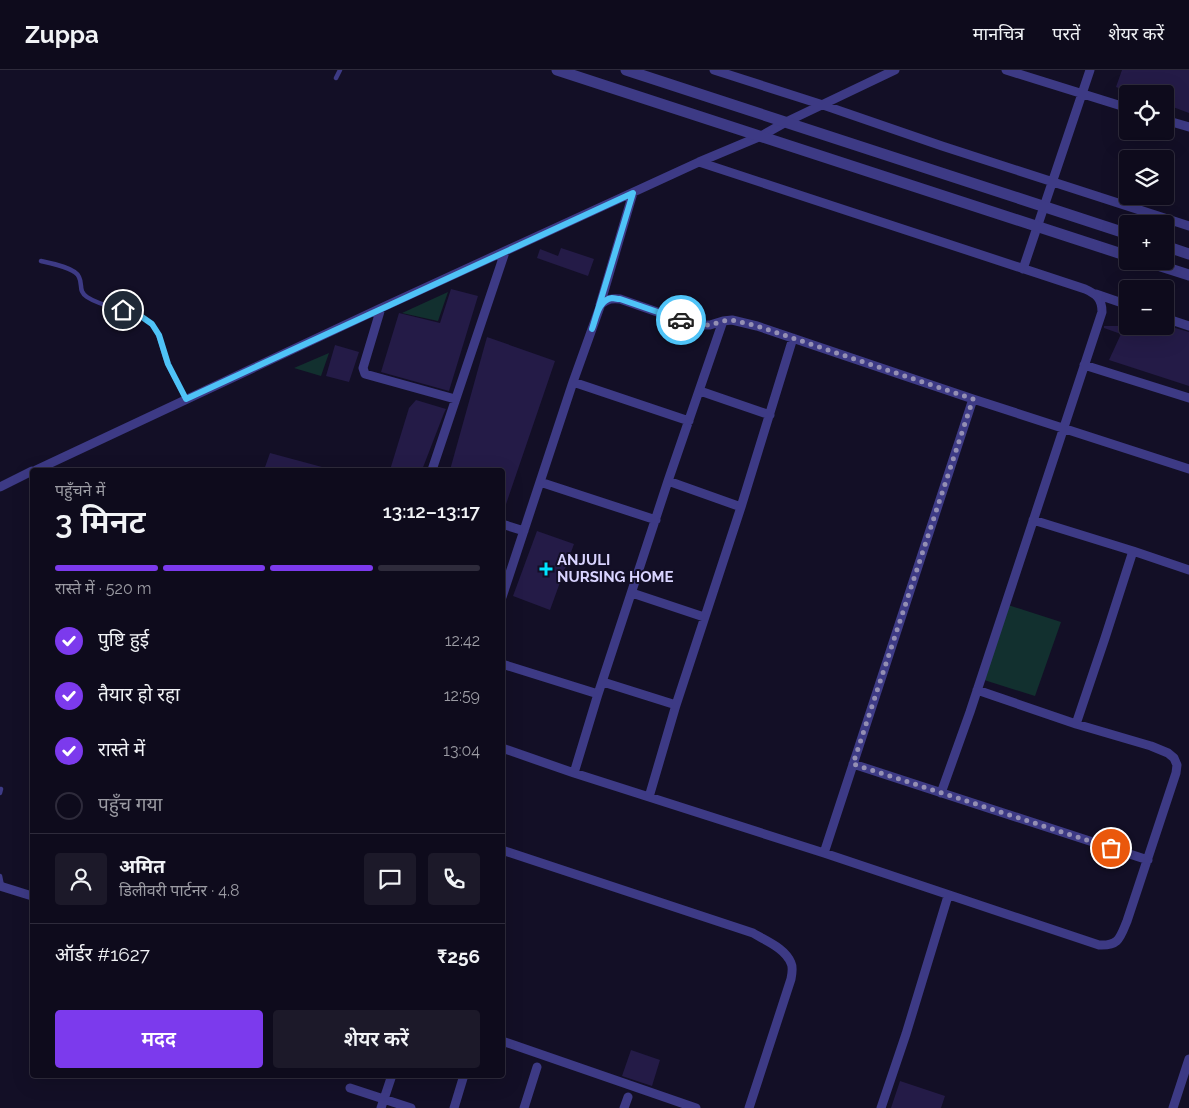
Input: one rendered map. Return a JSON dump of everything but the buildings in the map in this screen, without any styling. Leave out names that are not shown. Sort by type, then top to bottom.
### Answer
[{"type":"street","points":[[557,70],[1119,253]]},
{"type":"street","points":[[629,70],[1119,231]]},
{"type":"street","points":[[714,70],[1189,226]]},
{"type":"street","points":[[40,468],[381,308],[760,136],[895,70]]},
{"type":"street","points":[[1006,70],[1119,105]]},
{"type":"street","points":[[1023,269],[1090,70]]},
{"type":"street","points":[[1174,123],[1189,127]]},
{"type":"street","points":[[700,162],[1119,301]]},
{"type":"street","points":[[592,329],[633,193]]},
{"type":"street","points":[[1174,249],[1189,254]]},
{"type":"street","points":[[433,468],[505,252]]},
{"type":"street","points":[[1173,270],[1189,275]]},
{"type":"street","points":[[941,793],[1102,312],[1100,299],[1096,294]]},
{"type":"street","points":[[505,588],[601,304],[611,298],[620,299],[699,325],[710,325],[732,320],[745,322],[1189,470]]},
{"type":"street","points":[[381,308],[363,368],[365,374],[455,399]]},
{"type":"street","points":[[574,773],[668,481],[723,321]]},
{"type":"street","points":[[1174,321],[1189,326]]},
{"type":"street","points":[[649,797],[676,705],[741,507],[793,338]]},
{"type":"street","points":[[1084,365],[1189,398]]},
{"type":"street","points":[[574,382],[689,421]]},
{"type":"street","points":[[700,391],[770,415]]},
{"type":"street","points":[[824,853],[973,399]]},
{"type":"street","points":[[1,485],[30,473]]},
{"type":"street","points":[[668,481],[741,507]]},
{"type":"street","points":[[540,482],[656,520]]},
{"type":"street","points":[[1033,520],[1133,550],[1189,570]]},
{"type":"street","points":[[505,525],[524,531]]},
{"type":"street","points":[[1076,724],[1133,550]]},
{"type":"street","points":[[632,592],[704,617]]},
{"type":"street","points":[[505,665],[598,694]]},
{"type":"street","points":[[603,682],[676,705]]},
{"type":"street","points":[[505,749],[1099,945],[1110,946],[1116,943],[1122,934],[1176,774],[1177,765],[1174,758],[1168,753],[1151,746],[1076,724],[977,690]]},
{"type":"street","points":[[853,764],[1148,860]]},
{"type":"street","points":[[505,851],[753,933],[775,946],[787,956],[792,964],[791,979],[749,1108]]},
{"type":"street","points":[[1,886],[30,895]]},
{"type":"street","points":[[881,1108],[906,1034],[948,896]]},
{"type":"street","points":[[505,1042],[696,1108]]},
{"type":"street","points":[[1173,1108],[1189,1059]]},
{"type":"street","points":[[524,1108],[537,1067]]},
{"type":"street","points":[[383,1104],[391,1078]]},
{"type":"street","points":[[454,1108],[463,1078]]},
{"type":"street","points":[[350,1088],[383,1104],[411,1108]]},
{"type":"street","points":[[624,1108],[628,1098]]},
{"type":"lane","points":[[336,78],[340,70]]},
{"type":"lane","points":[[41,261],[76,273],[79,276],[82,291],[89,298],[142,317],[152,324],[159,335],[168,364],[186,399]]},
{"type":"lane","points":[[0,876],[1,886]]},
{"type":"green space","points":[[448,292],[438,321],[402,313]]},
{"type":"green space","points":[[329,353],[321,376],[294,368]]},
{"type":"green space","points":[[1005,604],[1061,622],[1035,696],[981,679]]},
{"type":"way so far","points":[[681,320],[699,325],[710,325],[732,320],[745,322],[973,399],[853,764],[1111,848]]},
{"type":"place","name":"ANJULI NURSING HOME","points":[[546,569]]},
{"type":"route","points":[[123,310],[142,317],[152,324],[159,335],[168,364],[186,399],[633,193],[592,329],[601,304],[611,298],[620,299],[681,320]]}]
